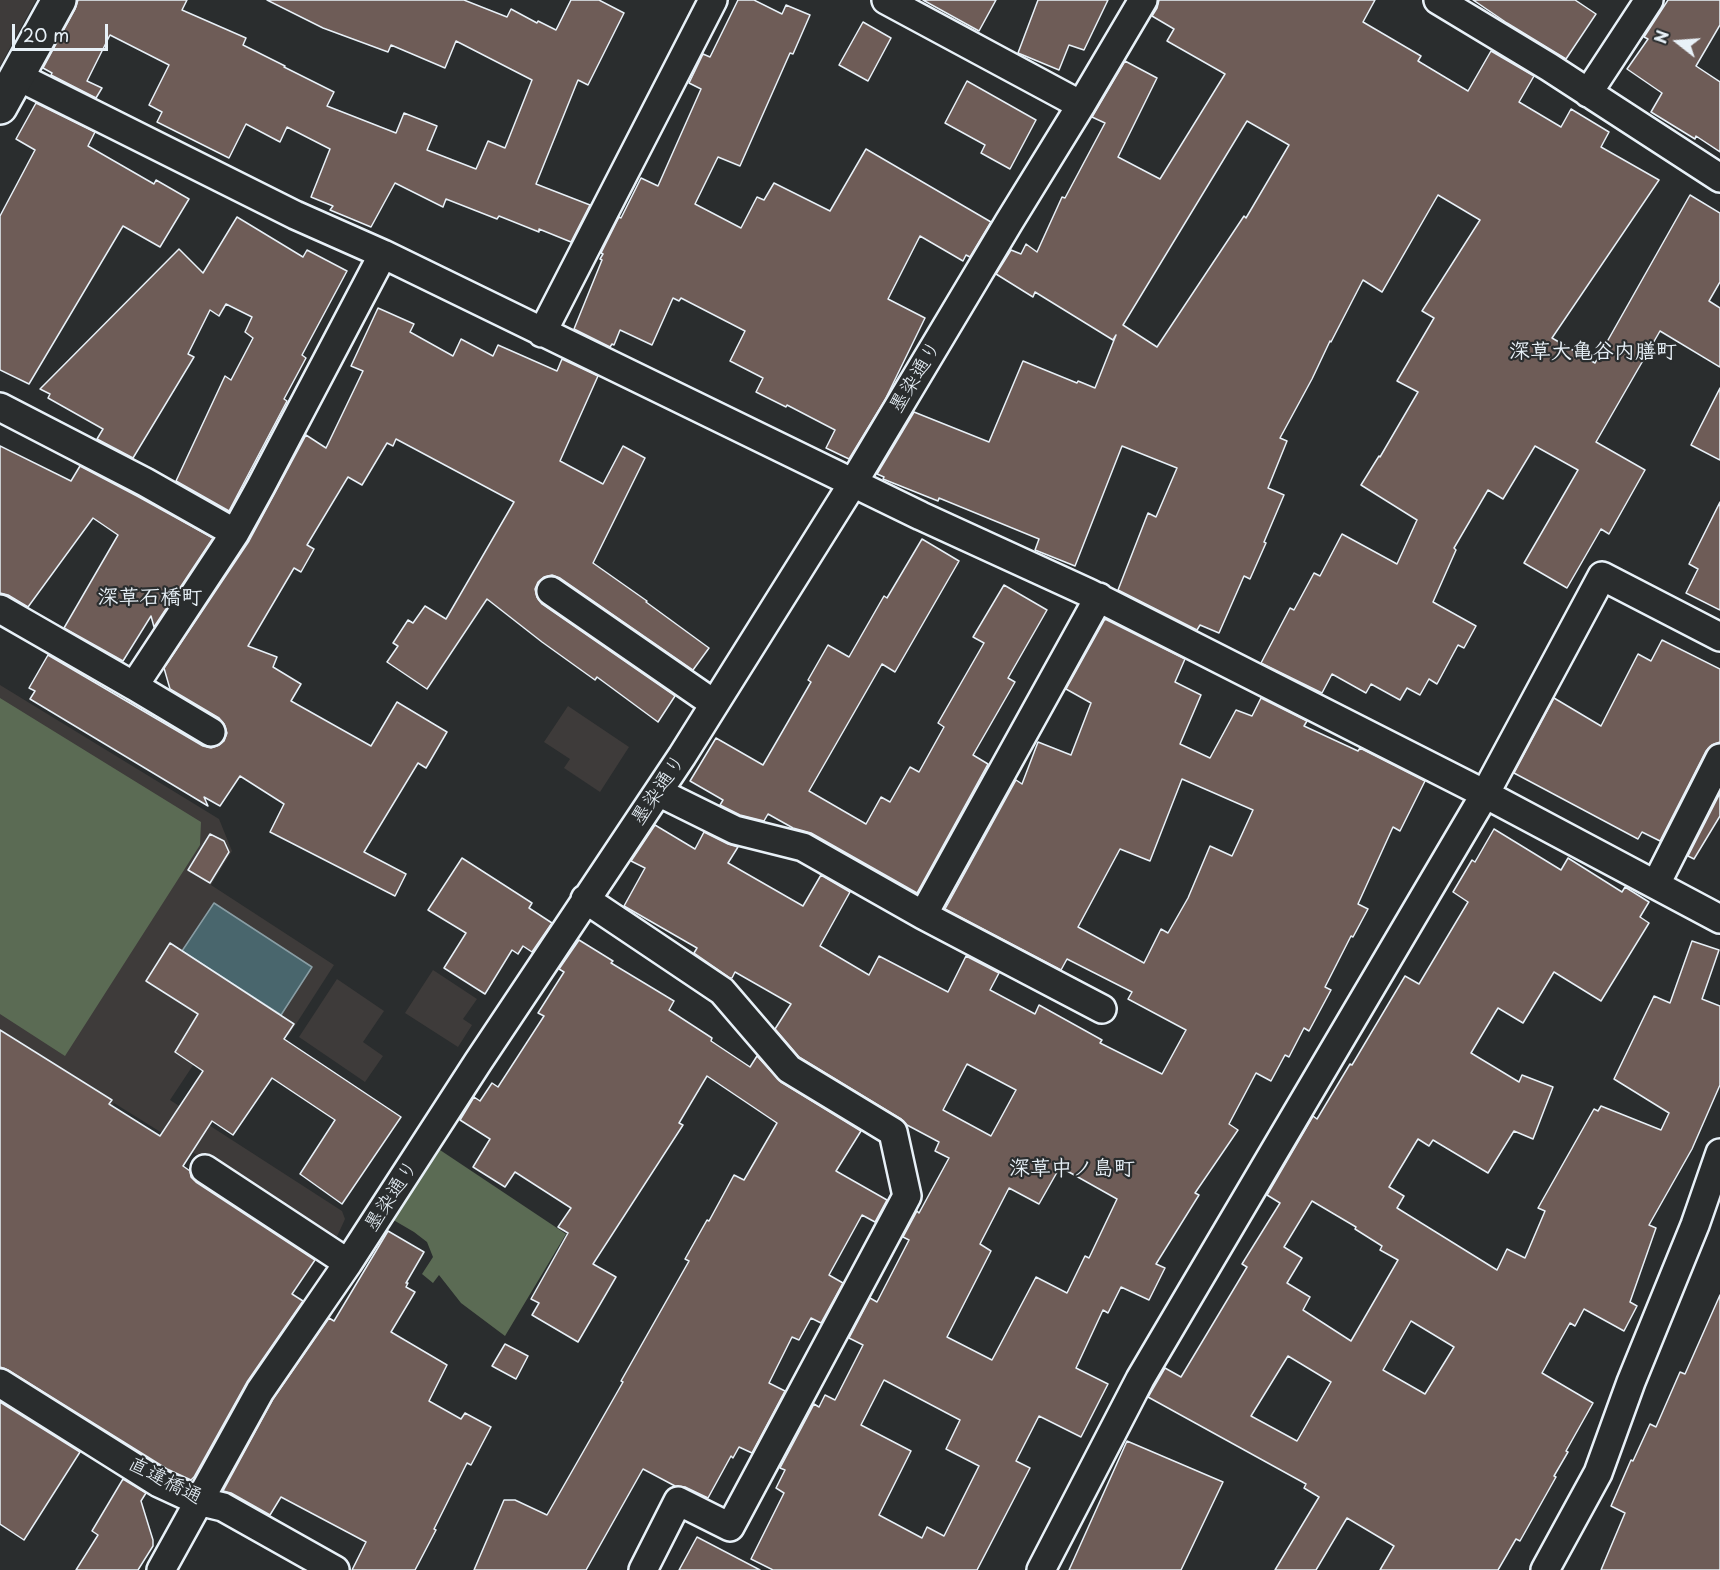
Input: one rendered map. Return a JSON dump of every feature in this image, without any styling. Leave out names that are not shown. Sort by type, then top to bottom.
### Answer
[{"type":"street","points":[[0,107],[59,0]]},
{"type":"street","points":[[543,333],[713,0]]},
{"type":"street","points":[[886,0],[1081,105]]},
{"type":"street","name":"墨染通り","points":[[161,1570],[260,1391],[348,1263],[585,899],[658,792],[853,483],[1143,0]]},
{"type":"street","points":[[1438,0],[1720,178]]},
{"type":"street","points":[[1588,93],[1648,0]]},
{"type":"street","points":[[17,76],[295,215],[383,254],[921,516],[1099,597],[1485,794],[1720,919]]},
{"type":"street","points":[[134,686],[235,533],[383,254]]},
{"type":"street","points":[[0,407],[145,482],[235,533]]},
{"type":"street","points":[[830,455],[853,483]]},
{"type":"street","points":[[1041,1570],[1140,1379],[1485,794],[1602,576],[1720,637]]},
{"type":"street","points":[[551,591],[713,703]]},
{"type":"street","points":[[923,915],[1099,597]]},
{"type":"street","points":[[0,609],[211,732]]},
{"type":"street","points":[[1656,884],[1720,758]]},
{"type":"street","points":[[658,792],[735,830],[803,847],[923,915],[1102,1009]]},
{"type":"street","points":[[585,899],[722,991],[789,1069],[893,1132],[907,1196],[730,1527],[678,1501],[643,1570]]},
{"type":"street","points":[[1545,1570],[1599,1473],[1631,1382],[1695,1225],[1720,1153]]},
{"type":"street","points":[[205,1169],[348,1263]]},
{"type":"street","name":"直違橋通","points":[[0,1383],[159,1483],[198,1501],[223,1507],[335,1570]]},
{"type":"shaded area","points":[[0,0],[36,0],[0,66]]},
{"type":"shaded area","points":[[0,685],[219,819],[232,851],[211,885],[334,965],[289,1035],[235,1002],[170,1100],[342,1211],[345,1219],[335,1241],[114,1103],[39,1223],[0,1198]]},
{"type":"shaded area","points":[[568,706],[629,747],[600,792],[564,768],[570,759],[544,742]]},
{"type":"shaded area","points":[[433,970],[477,999],[463,1019],[472,1025],[458,1047],[405,1013]]},
{"type":"shaded area","points":[[337,979],[384,1011],[363,1042],[383,1056],[365,1082],[299,1037]]},
{"type":"green space","points":[[0,698],[201,822],[200,845],[65,1056],[0,1014]]},
{"type":"green space","points":[[437,1148],[566,1234],[505,1336],[461,1303],[439,1275],[433,1283],[422,1274],[433,1257],[427,1242],[390,1218]]},
{"type":"water","points":[[214,903],[312,967],[281,1015],[182,951]]},
{"type":"building","points":[[78,0],[187,0],[182,10],[246,38],[243,45],[334,92],[327,106],[396,133],[404,113],[437,126],[427,150],[476,169],[488,141],[505,148],[532,80],[456,41],[445,68],[391,45],[388,52],[323,28],[267,0],[464,0],[507,17],[511,9],[556,30],[571,0],[599,0],[624,13],[588,85],[578,80],[536,184],[590,205],[571,242],[499,216],[497,219],[446,199],[443,207],[395,183],[371,227],[330,210],[333,206],[311,197],[330,149],[287,127],[280,142],[246,124],[229,158],[157,122],[162,112],[149,105],[169,65],[110,35],[87,81],[102,88],[96,98],[51,75],[52,73],[43,68]]},
{"type":"building","points":[[738,0],[754,0],[782,14],[786,5],[810,15],[793,54],[790,53],[740,166],[718,157],[695,204],[741,228],[757,197],[764,200],[774,183],[830,211],[866,149],[991,222],[970,257],[966,255],[963,261],[920,236],[888,299],[925,318],[885,400],[849,459],[826,448],[835,430],[756,392],[763,378],[730,361],[745,331],[681,298],[679,301],[673,298],[652,345],[620,330],[614,345],[610,347],[574,329],[602,260],[600,259],[603,254],[601,253],[641,178],[658,186],[701,89],[689,83],[703,54],[710,57]]},
{"type":"building","points":[[923,0],[996,0],[979,31]]},
{"type":"building","points":[[1038,0],[1108,0],[1084,50],[1069,45],[1059,70],[1018,53]]},
{"type":"building","points":[[1159,0],[1375,0],[1363,22],[1421,56],[1418,61],[1468,91],[1491,51],[1534,76],[1519,102],[1561,127],[1571,109],[1609,132],[1601,147],[1659,180],[1552,338],[1595,363],[1690,195],[1720,213],[1720,282],[1709,301],[1720,308],[1720,367],[1660,331],[1596,442],[1645,470],[1609,534],[1601,529],[1567,588],[1524,563],[1578,470],[1535,446],[1503,499],[1488,490],[1454,548],[1456,550],[1433,602],[1476,626],[1464,648],[1458,645],[1437,684],[1429,679],[1420,695],[1407,688],[1400,700],[1371,684],[1366,693],[1332,674],[1322,693],[1261,663],[1290,608],[1294,610],[1314,573],[1320,576],[1342,534],[1397,564],[1417,520],[1361,485],[1418,392],[1397,381],[1434,318],[1422,311],[1480,220],[1438,195],[1382,292],[1363,280],[1280,438],[1287,441],[1268,488],[1284,495],[1250,579],[1244,576],[1219,633],[1200,625],[1197,630],[1118,590],[1148,513],[1156,517],[1177,468],[1122,446],[1075,566],[1035,550],[1039,539],[939,498],[938,501],[883,479],[884,477],[877,474],[914,412],[989,442],[1023,361],[1095,388],[1116,335],[1113,340],[1035,292],[1033,297],[996,274],[1011,250],[1021,254],[1026,244],[1037,252],[1062,197],[1065,198],[1105,123],[1092,117],[1125,61],[1157,78],[1118,157],[1160,179],[1225,74],[1167,41],[1174,29],[1152,16]],"holes":[[[1247,121],[1289,145],[1246,218],[1244,216],[1157,347],[1123,325]]]},
{"type":"building","points":[[1473,0],[1575,0],[1596,14],[1566,59]]},
{"type":"building","points":[[1668,0],[1720,0],[1720,25],[1696,66],[1720,82],[1720,152],[1696,136],[1695,139],[1651,112],[1662,93],[1627,69],[1648,39],[1644,37]]},
{"type":"building","points":[[863,22],[891,38],[868,81],[839,65]]},
{"type":"building","points":[[967,81],[1036,120],[1010,169],[981,153],[985,145],[945,123]]},
{"type":"building","points":[[36,103],[95,132],[88,146],[154,184],[156,180],[189,199],[160,247],[123,226],[29,384],[0,370],[0,216],[35,150],[16,139]]},
{"type":"building","points":[[237,217],[303,257],[307,250],[347,271],[302,355],[306,358],[284,399],[287,401],[229,511],[176,481],[225,376],[231,380],[253,338],[245,332],[252,317],[226,304],[219,316],[210,310],[188,354],[194,357],[133,458],[97,439],[103,429],[48,398],[50,394],[40,389],[179,249],[203,273]]},
{"type":"building","points":[[378,308],[414,324],[410,332],[453,356],[461,339],[493,356],[498,345],[557,371],[562,359],[598,376],[560,461],[603,484],[623,446],[645,458],[593,563],[709,648],[693,670],[560,578],[552,575],[544,577],[535,589],[542,604],[675,696],[658,722],[597,677],[595,680],[542,642],[487,599],[427,689],[387,662],[398,646],[393,643],[408,620],[413,623],[425,606],[446,619],[514,502],[396,439],[393,446],[387,443],[362,485],[348,477],[307,545],[314,549],[301,572],[294,568],[248,646],[277,657],[273,667],[301,684],[291,701],[371,746],[397,702],[447,732],[426,768],[418,763],[364,852],[406,874],[395,896],[270,832],[284,804],[240,776],[220,806],[204,797],[208,806],[30,699],[35,691],[29,688],[48,655],[203,746],[211,748],[224,741],[227,733],[224,724],[219,718],[170,689],[164,668],[249,541],[306,435],[326,448],[363,371],[351,366]]},
{"type":"building","points":[[1720,388],[1720,460],[1691,445]]},
{"type":"building","points":[[0,446],[71,481],[80,466],[213,538],[154,627],[151,616],[123,661],[64,628],[118,535],[93,518],[28,607],[0,593]]},
{"type":"building","points":[[1720,502],[1720,610],[1686,593],[1698,569],[1689,564]]},
{"type":"building","points":[[922,539],[959,561],[895,672],[882,664],[809,791],[866,824],[881,797],[890,802],[910,767],[919,772],[944,727],[938,723],[984,643],[973,637],[1004,585],[1047,610],[1008,678],[1015,682],[973,755],[988,764],[917,893],[811,833],[793,828],[768,814],[764,821],[740,815],[720,805],[723,800],[690,781],[716,738],[763,765],[811,682],[808,680],[828,645],[849,657],[884,596],[887,598]]},
{"type":"building","points":[[1105,619],[1185,659],[1175,682],[1201,695],[1180,744],[1210,758],[1236,710],[1252,716],[1261,698],[1307,721],[1304,726],[1358,751],[1360,748],[1425,781],[1400,831],[1393,827],[1358,904],[1368,909],[1353,937],[1351,936],[1325,987],[1331,990],[1309,1031],[1304,1028],[1289,1057],[1285,1055],[1271,1081],[1256,1073],[1229,1124],[1238,1130],[1195,1193],[1199,1195],[1156,1264],[1165,1268],[1149,1300],[1121,1287],[1108,1313],[1103,1310],[1076,1368],[1108,1384],[1081,1437],[1039,1416],[1016,1461],[1030,1468],[977,1570],[773,1570],[751,1559],[784,1493],[776,1488],[785,1470],[780,1468],[814,1404],[819,1407],[825,1395],[835,1400],[863,1345],[849,1338],[870,1298],[877,1302],[909,1240],[903,1237],[949,1158],[935,1151],[939,1142],[907,1125],[901,1119],[799,1057],[775,1029],[791,1004],[735,972],[730,978],[694,953],[697,948],[624,906],[645,868],[631,861],[655,825],[695,849],[704,832],[738,847],[728,863],[803,906],[821,875],[850,892],[820,946],[869,975],[879,956],[948,992],[966,956],[999,973],[990,990],[1035,1014],[1039,1005],[1102,1040],[1100,1043],[1162,1074],[1186,1030],[1128,999],[1132,992],[1067,959],[1061,970],[945,909],[1016,780],[1022,784],[1038,742],[1071,755],[1091,703],[1066,689]],"holes":[[[1182,779],[1253,810],[1232,856],[1210,846],[1188,898],[1168,933],[1161,929],[1144,963],[1078,927],[1120,849],[1150,861]],[[967,1064],[1016,1090],[991,1136],[943,1110]],[[1060,1167],[1117,1199],[1089,1258],[1085,1256],[1067,1293],[1036,1277],[992,1360],[947,1337],[991,1251],[980,1244],[1009,1188],[1039,1204]],[[884,1380],[960,1420],[946,1449],[979,1466],[944,1536],[927,1527],[922,1538],[879,1515],[911,1451],[861,1425]]]},
{"type":"building","points":[[1662,640],[1720,669],[1720,742],[1712,745],[1706,751],[1660,841],[1642,832],[1638,839],[1514,773],[1554,698],[1601,726],[1638,654],[1651,661]]},
{"type":"building","points":[[1720,793],[1720,816],[1694,859],[1688,856]]},
{"type":"building","points":[[1494,829],[1561,870],[1568,858],[1622,892],[1625,887],[1649,902],[1640,917],[1649,923],[1601,1001],[1554,972],[1523,1023],[1498,1008],[1471,1053],[1519,1082],[1522,1075],[1553,1087],[1533,1139],[1514,1131],[1488,1173],[1433,1140],[1429,1146],[1418,1139],[1389,1187],[1404,1196],[1397,1208],[1497,1270],[1507,1249],[1525,1258],[1545,1211],[1538,1208],[1594,1109],[1598,1111],[1601,1106],[1661,1130],[1669,1113],[1614,1079],[1654,996],[1670,1003],[1692,941],[1719,950],[1702,999],[1720,1006],[1720,1085],[1692,1149],[1649,1225],[1656,1228],[1630,1302],[1637,1306],[1624,1331],[1584,1309],[1575,1326],[1570,1323],[1542,1373],[1593,1403],[1566,1451],[1568,1452],[1554,1476],[1556,1477],[1520,1541],[1516,1539],[1498,1570],[1380,1570],[1394,1546],[1347,1518],[1316,1570],[1275,1570],[1319,1497],[1304,1488],[1306,1484],[1148,1397],[1165,1368],[1181,1377],[1247,1267],[1242,1264],[1280,1203],[1267,1195],[1313,1116],[1317,1119],[1405,976],[1419,984],[1468,902],[1453,892],[1472,860],[1475,862]],"holes":[[[1312,1201],[1356,1227],[1355,1229],[1382,1246],[1380,1250],[1398,1260],[1351,1341],[1303,1310],[1310,1297],[1287,1283],[1302,1258],[1284,1247]],[[1411,1321],[1454,1347],[1425,1394],[1383,1370]],[[1288,1356],[1331,1382],[1297,1441],[1251,1416]]]},
{"type":"building","points":[[210,834],[224,841],[229,852],[210,883],[188,870]]},
{"type":"building","points":[[462,858],[532,903],[529,908],[552,923],[532,952],[523,946],[518,954],[512,950],[485,994],[444,968],[466,933],[428,910]]},
{"type":"building","points":[[579,940],[613,961],[611,963],[674,1001],[669,1010],[712,1038],[711,1041],[750,1067],[757,1056],[781,1082],[861,1131],[836,1171],[887,1200],[875,1222],[862,1215],[829,1275],[843,1283],[821,1323],[811,1318],[799,1340],[792,1337],[769,1383],[785,1391],[752,1453],[739,1447],[733,1458],[731,1456],[708,1498],[685,1487],[675,1486],[643,1469],[586,1570],[474,1570],[504,1500],[515,1500],[547,1515],[689,1261],[685,1259],[707,1220],[709,1221],[734,1175],[744,1180],[777,1123],[707,1076],[679,1123],[683,1125],[593,1264],[616,1277],[578,1342],[532,1315],[539,1303],[531,1299],[568,1233],[558,1227],[571,1208],[515,1172],[505,1187],[473,1167],[490,1139],[460,1120],[474,1097],[480,1101],[492,1083],[498,1087],[544,1016],[538,1013],[564,972],[559,969]]},
{"type":"building","points":[[170,943],[294,1024],[284,1039],[401,1117],[342,1204],[300,1174],[335,1120],[272,1078],[233,1135],[212,1121],[183,1166],[190,1171],[191,1177],[196,1182],[315,1260],[292,1294],[303,1301],[247,1382],[191,1480],[167,1469],[0,1367],[0,1030],[112,1100],[109,1104],[160,1136],[203,1071],[175,1052],[198,1014],[146,981]]},
{"type":"building","points":[[388,1231],[424,1252],[406,1283],[408,1283],[406,1287],[415,1292],[391,1332],[447,1365],[429,1401],[461,1419],[465,1413],[491,1427],[471,1465],[467,1463],[415,1570],[352,1570],[366,1542],[281,1497],[270,1515],[231,1493],[223,1491],[273,1399],[329,1318],[334,1321]]},
{"type":"building","points":[[1720,1295],[1720,1570],[1601,1570],[1625,1513],[1611,1506],[1650,1424],[1656,1427],[1680,1372],[1685,1374]]},
{"type":"building","points":[[505,1344],[528,1356],[516,1379],[492,1366]]},
{"type":"building","points":[[0,1402],[80,1452],[24,1540],[0,1524]]},
{"type":"building","points":[[1127,1441],[1223,1482],[1181,1570],[1069,1570]]},
{"type":"building","points":[[123,1479],[146,1493],[141,1501],[153,1546],[138,1570],[76,1570],[98,1535],[92,1531]]},
{"type":"building","points":[[697,1537],[760,1570],[679,1570]]},
{"type":"district","name":"深草大亀谷内膳町","points":[[1593,352]]},
{"type":"district","name":"深草石橋町","points":[[150,598]]},
{"type":"district","name":"深草中ノ島町","points":[[1072,1169]]}]
